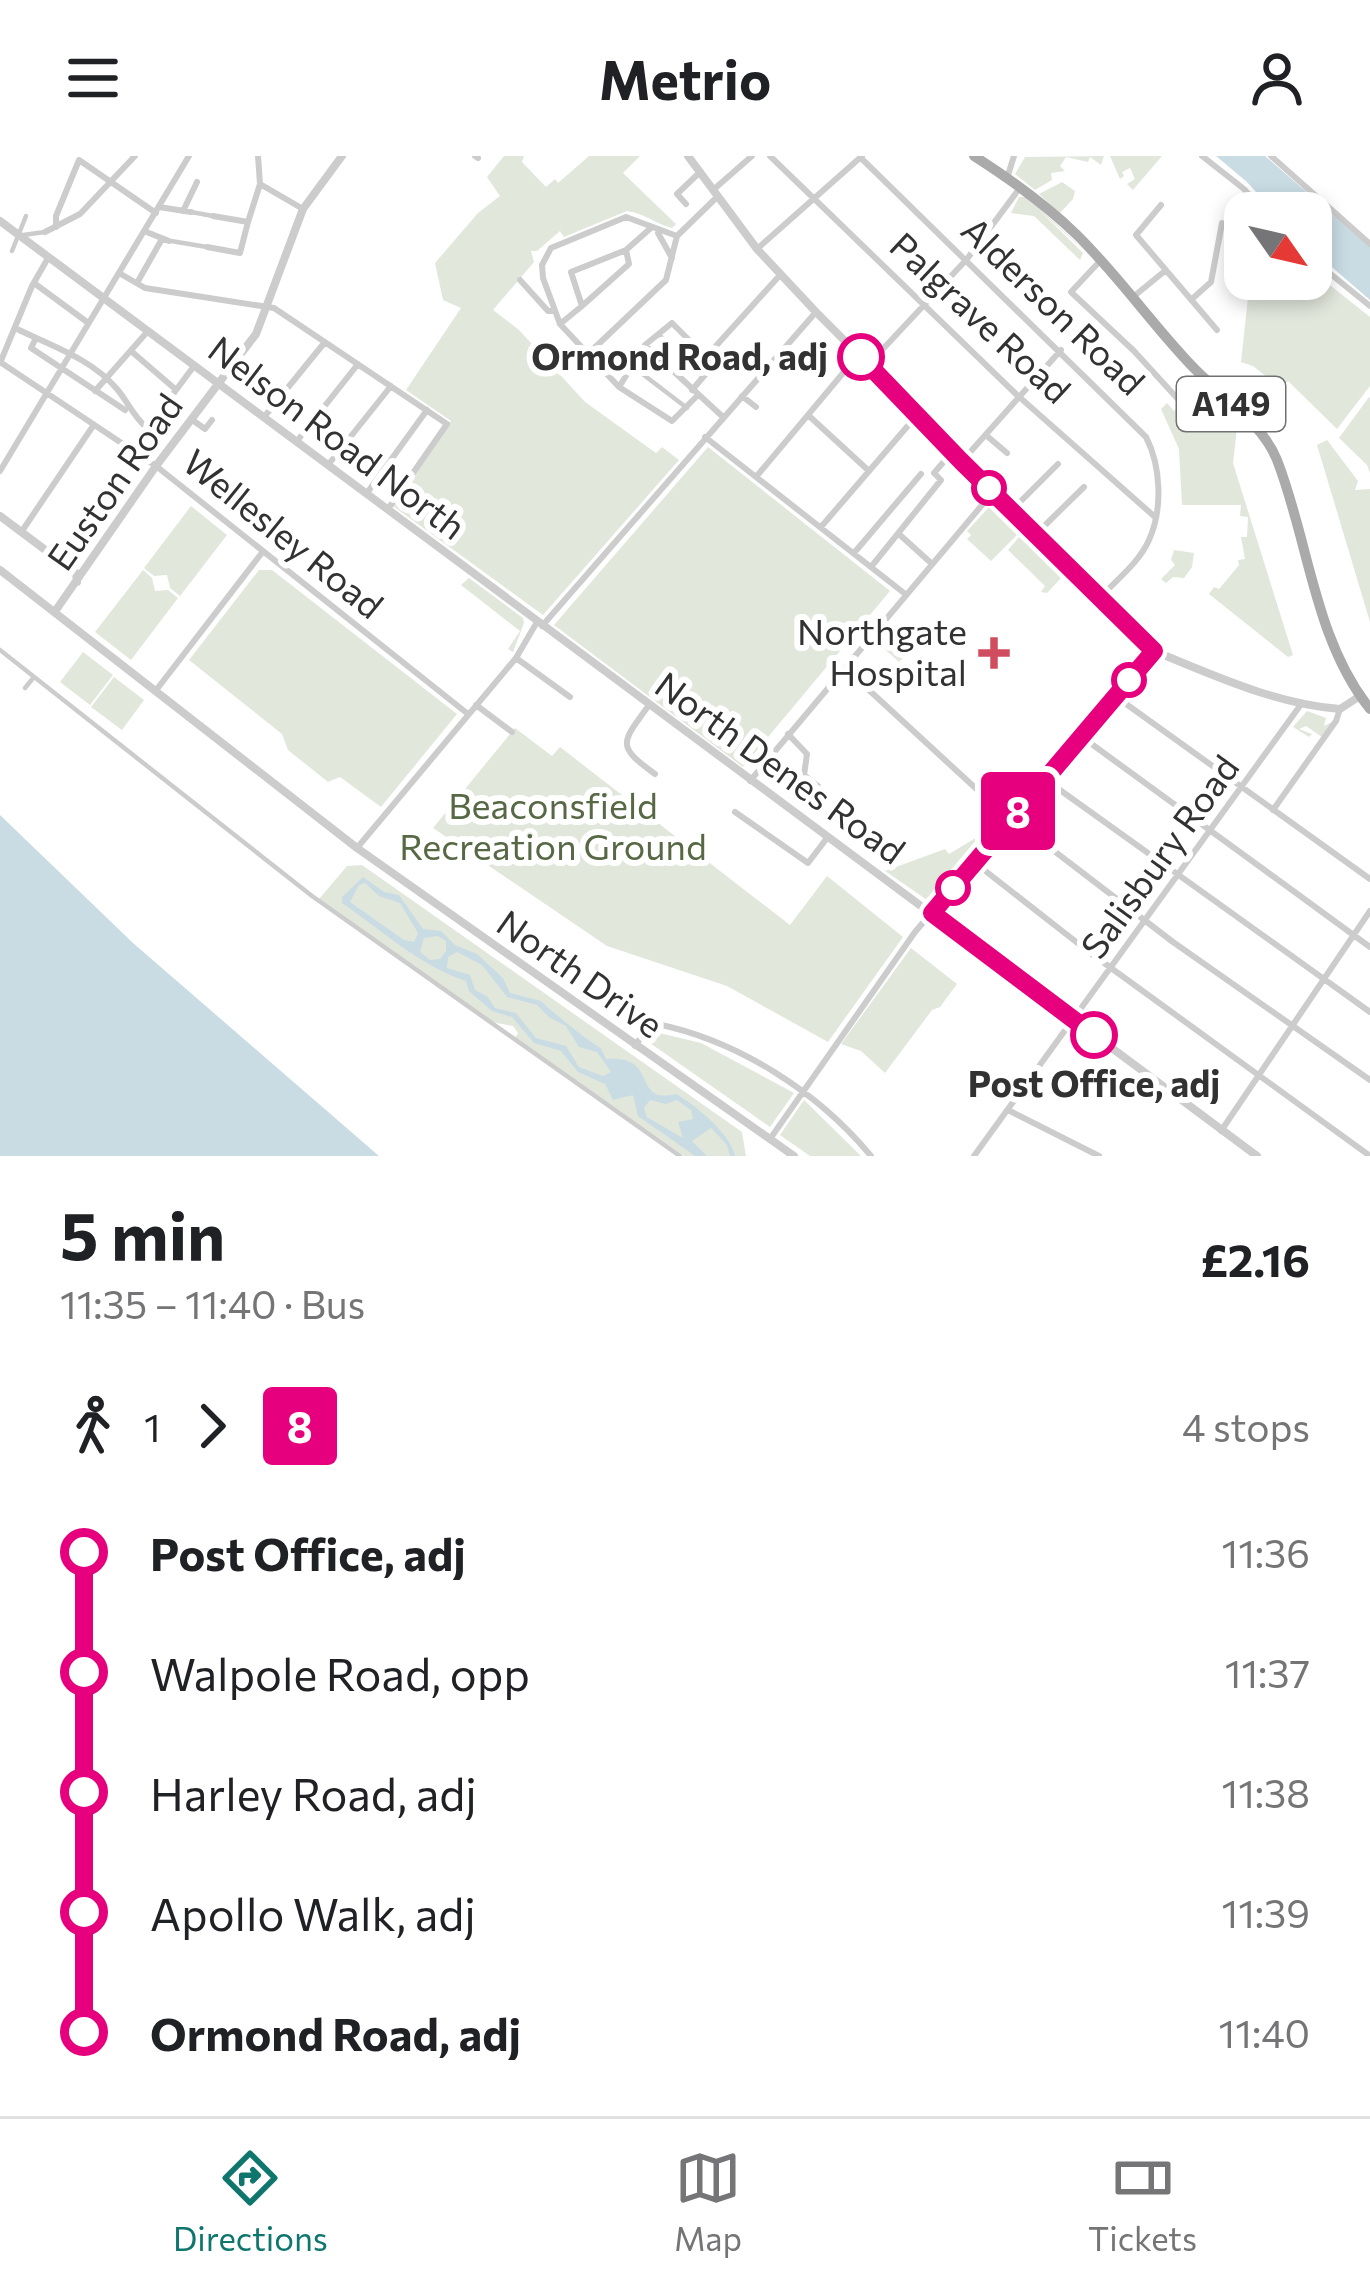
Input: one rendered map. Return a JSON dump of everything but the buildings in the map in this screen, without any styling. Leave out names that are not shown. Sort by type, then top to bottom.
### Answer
[{"type":"main road","name":"A149","points":[[974,156],[1021,186],[1100,261],[1204,379],[1255,427],[1276,457],[1332,638],[1370,709]]},
{"type":"street","points":[[18,235],[46,232],[80,214],[135,156]]},
{"type":"street","points":[[0,471],[189,156]]},
{"type":"street","points":[[145,231],[165,240],[240,253],[260,184],[258,156]]},
{"type":"street","name":"Euston Road","points":[[56,610],[256,334],[303,208],[342,156]]},
{"type":"street","points":[[688,156],[757,249],[816,312],[1154,651],[1212,676],[1302,704],[1340,710]]},
{"type":"street","points":[[587,354],[666,280],[677,236],[752,156]]},
{"type":"street","name":"Palgrave Road","points":[[770,156],[1020,397],[1155,518]]},
{"type":"street","points":[[1006,176],[1014,156]]},
{"type":"street","points":[[1202,156],[1247,192]]},
{"type":"street","points":[[1271,156],[1370,244]]},
{"type":"street","points":[[757,249],[861,157]]},
{"type":"street","name":"Alderson Road","points":[[861,157],[1146,437],[1157,471],[1155,518]]},
{"type":"street","points":[[56,226],[77,162],[82,160],[158,210],[248,222]]},
{"type":"street","points":[[686,204],[677,194],[700,173]]},
{"type":"street","points":[[187,212],[197,182]]},
{"type":"street","points":[[260,184],[303,208]]},
{"type":"street","points":[[868,365],[967,259],[1021,186]]},
{"type":"street","points":[[1136,235],[1160,211]]},
{"type":"street","points":[[12,251],[26,216]]},
{"type":"street","points":[[619,387],[645,345],[672,323],[711,368],[687,408],[672,421],[619,387],[560,324],[543,278],[545,258],[555,246],[626,217],[677,236]]},
{"type":"street","name":"Nelson Road North","points":[[0,221],[540,624]]},
{"type":"street","points":[[1192,299],[1211,282],[1222,224]]},
{"type":"street","points":[[1128,226],[1216,324]]},
{"type":"street","points":[[582,306],[571,272],[626,250],[654,228]]},
{"type":"street","points":[[654,228],[673,260]]},
{"type":"street","points":[[137,283],[165,240]]},
{"type":"street","points":[[560,324],[629,264],[626,250]]},
{"type":"street","points":[[0,362],[48,258]]},
{"type":"street","points":[[1100,261],[1071,292],[1177,398],[1183,399],[1204,379]]},
{"type":"street","points":[[1133,297],[1166,270]]},
{"type":"street","points":[[119,273],[146,288],[274,308],[447,424],[388,508]]},
{"type":"street","points":[[706,357],[782,274]]},
{"type":"street","points":[[1332,275],[1370,307]]},
{"type":"street","points":[[520,280],[548,311],[554,311]]},
{"type":"street","points":[[34,283],[87,322]]},
{"type":"street","points":[[357,848],[540,624],[816,312]]},
{"type":"street","points":[[15,328],[71,354],[119,391],[128,411]]},
{"type":"street","points":[[95,391],[148,331]]},
{"type":"street","points":[[658,334],[704,377]]},
{"type":"street","points":[[36,338],[31,349],[147,428]]},
{"type":"street","points":[[264,417],[325,342]]},
{"type":"street","points":[[42,356],[50,344]]},
{"type":"street","points":[[645,345],[723,417]]},
{"type":"street","points":[[961,461],[1060,350]]},
{"type":"street","points":[[131,351],[175,388]]},
{"type":"street","points":[[756,477],[859,354]]},
{"type":"street","name":"Wellesley Road","points":[[0,362],[156,466],[468,714]]},
{"type":"street","points":[[296,441],[358,364]]},
{"type":"street","points":[[132,449],[194,366]]},
{"type":"street","points":[[632,366],[687,408]]},
{"type":"street","points":[[328,465],[392,386]]},
{"type":"street","points":[[742,396],[756,407]]},
{"type":"street","points":[[368,493],[427,410]]},
{"type":"street","points":[[821,527],[918,414]]},
{"type":"street","points":[[808,416],[869,471]]},
{"type":"street","points":[[191,419],[205,429],[212,420]]},
{"type":"street","points":[[22,531],[93,426]]},
{"type":"street","points":[[987,436],[1007,453]]},
{"type":"street","points":[[705,437],[904,593]]},
{"type":"street","points":[[871,567],[941,479],[934,472],[953,451]]},
{"type":"street","points":[[1011,511],[1058,464]]},
{"type":"street","points":[[854,553],[922,474]]},
{"type":"street","points":[[1035,536],[1084,487]]},
{"type":"street","points":[[750,781],[993,492]]},
{"type":"street","points":[[0,516],[66,564],[77,582]]},
{"type":"street","points":[[1099,598],[1148,543],[1155,518]]},
{"type":"street","points":[[900,535],[931,562]]},
{"type":"street","points":[[157,689],[261,553]]},
{"type":"street","points":[[66,564],[83,567],[94,555]]},
{"type":"street","name":"North Drive","points":[[0,569],[357,848],[794,1156]]},
{"type":"street","name":"North Denes Road","points":[[540,624],[1257,1156]]},
{"type":"street","points":[[770,1139],[880,978],[1154,651]]},
{"type":"street","points":[[1,654],[312,896],[680,1156]]},
{"type":"street","points":[[516,658],[570,697]]},
{"type":"street","points":[[845,668],[996,807]]},
{"type":"street","points":[[25,688],[34,677]]},
{"type":"street","points":[[1273,810],[1340,710],[1365,693]]},
{"type":"street","points":[[1115,696],[1370,880]]},
{"type":"street","name":"Salisbury Road","points":[[974,1156],[1302,704]]},
{"type":"street","points":[[476,705],[512,732]]},
{"type":"street","points":[[649,705],[624,746],[627,754],[655,774]]},
{"type":"street","points":[[788,734],[806,751],[804,775],[792,789]]},
{"type":"street","points":[[1081,737],[1370,947]]},
{"type":"street","points":[[804,775],[818,786]]},
{"type":"street","points":[[1045,779],[1370,1012]]},
{"type":"street","points":[[735,812],[808,863],[827,838]]},
{"type":"street","points":[[1011,818],[1291,1028],[1370,1080]]},
{"type":"street","points":[[974,862],[1112,969],[1370,1156]]},
{"type":"street","points":[[1221,1131],[1370,911]]},
{"type":"street","points":[[635,1046],[650,1024],[742,1055],[833,1116],[871,1156]]},
{"type":"street","points":[[1008,1110],[1099,1156]]},
{"type":"green space","points":[[504,156],[524,156],[522,162],[546,187],[555,179],[558,183],[589,156],[640,156],[623,173],[676,224],[672,228],[627,211],[564,237],[560,231],[531,251],[534,262],[493,310],[519,330],[585,402],[656,453],[662,447],[679,460],[543,615],[393,506],[451,421],[406,390],[461,308],[443,300],[435,263],[478,213],[500,196],[487,177]]},
{"type":"green space","points":[[1104,156],[1101,165],[1090,157],[1088,162],[1066,157],[1060,166],[1065,171],[1051,173],[1052,180],[1035,190],[1015,174],[1025,157]]},
{"type":"green space","points":[[1110,156],[1162,156],[1133,190],[1127,184],[1135,179],[1130,168],[1120,179]]},
{"type":"green space","points":[[1062,182],[1075,191],[1060,213],[1039,194]]},
{"type":"green space","points":[[1019,197],[1027,197],[1094,259],[1040,211],[1083,253],[1080,260],[1034,216],[1011,213]]},
{"type":"green space","points":[[1332,287],[1370,317],[1370,386],[1337,429],[1288,381],[1281,388],[1241,362],[1248,300],[1332,300]]},
{"type":"green space","points":[[1370,398],[1370,473],[1339,438]]},
{"type":"green space","points":[[1167,403],[1174,411],[1179,407],[1195,429],[1219,403],[1238,420],[1233,463],[1293,655],[1288,657],[1209,594],[1214,587],[1219,589],[1238,560],[1245,559],[1241,537],[1247,537],[1248,517],[1240,516],[1241,505],[1182,505],[1179,449],[1161,409]]},
{"type":"green space","points":[[1327,440],[1358,481],[1355,490],[1370,489],[1370,622],[1317,445]]},
{"type":"green space","points":[[708,447],[890,591],[743,767],[554,625]]},
{"type":"green space","points":[[992,504],[1021,531],[991,561],[967,539],[971,535],[967,531]]},
{"type":"green space","points":[[191,506],[227,535],[180,596],[170,588],[167,575],[154,576],[144,568]]},
{"type":"green space","points":[[1023,532],[1062,570],[1063,576],[1047,593],[1041,592],[1045,586],[1008,550]]},
{"type":"green space","points":[[1174,550],[1194,553],[1192,567],[1184,578],[1173,577],[1166,583],[1161,579],[1175,565],[1171,560]]},
{"type":"green space","points":[[143,570],[152,578],[155,591],[168,590],[178,598],[131,660],[95,632]]},
{"type":"green space","points":[[259,570],[272,570],[457,714],[381,807],[340,777],[328,782],[288,750],[282,734],[189,660]]},
{"type":"green space","points":[[469,578],[523,618],[524,623],[513,652],[508,649],[520,631],[461,585]]},
{"type":"green space","points":[[895,624],[916,644],[899,662],[877,642]]},
{"type":"green space","points":[[83,652],[113,675],[90,705],[60,682]]},
{"type":"green space","points":[[114,677],[144,700],[122,730],[91,707]]},
{"type":"green space","points":[[1307,711],[1326,718],[1324,726],[1334,721],[1322,737],[1306,726],[1299,729],[1312,734],[1309,737],[1293,727]]},
{"type":"green space","name":"Beaconsfield Recreation Ground","points":[[515,728],[552,756],[560,747],[790,925],[827,876],[903,937],[828,1042],[727,986],[607,946],[433,828]]},
{"type":"green space","points":[[989,830],[930,902],[885,871],[945,849],[949,854]]},
{"type":"green space","points":[[362,865],[742,1132],[746,1156],[684,1156],[515,1038],[518,1033],[513,1026],[492,1022],[319,899],[347,866]]},
{"type":"green space","points":[[911,948],[957,984],[885,1073],[861,1051],[841,1044]]},
{"type":"green space","points":[[655,1032],[701,1043],[794,1093],[770,1127],[647,1041]]},
{"type":"green space","points":[[804,1100],[861,1156],[810,1156],[780,1135]]},
{"type":"shaded area","points":[[1216,156],[1265,156],[1307,192],[1256,192]]},
{"type":"shaded area","points":[[1332,214],[1370,247],[1370,300],[1332,267]]},
{"type":"shaded area","points":[[0,815],[133,943],[379,1156],[0,1156]]},
{"type":"shaded area","points":[[363,877],[384,892],[399,895],[423,929],[441,931],[455,945],[477,954],[503,978],[510,993],[541,1001],[601,1048],[606,1059],[633,1064],[654,1092],[676,1094],[693,1105],[719,1129],[735,1156],[730,1156],[727,1145],[711,1128],[692,1141],[707,1156],[695,1156],[638,1116],[633,1095],[613,1100],[605,1084],[578,1072],[561,1051],[534,1043],[512,1017],[492,1011],[469,991],[466,981],[402,947],[342,903],[342,897]],"holes":[[[365,883],[379,896],[400,903],[418,933],[414,942],[404,940],[350,902]],[[438,936],[446,941],[440,959],[430,960],[420,952],[424,938]],[[457,952],[482,965],[507,997],[537,1005],[566,1026],[579,1047],[597,1052],[611,1072],[603,1076],[579,1067],[566,1046],[536,1038],[516,1013],[495,1008],[475,990],[470,975],[447,968],[448,957]],[[650,1100],[666,1104],[677,1100],[691,1110],[693,1119],[678,1122],[683,1138],[647,1117],[644,1108]]]},
{"type":"bus line","name":"8","points":[[861,357],[1154,651],[932,913],[1094,1035]]},
{"type":"place","name":"Ormond Road, adj","points":[[861,357]]},
{"type":"place","name":"Northgate Hospital","points":[[994,653]]},
{"type":"place","name":"Post Office, adj","points":[[1094,1035]]}]
